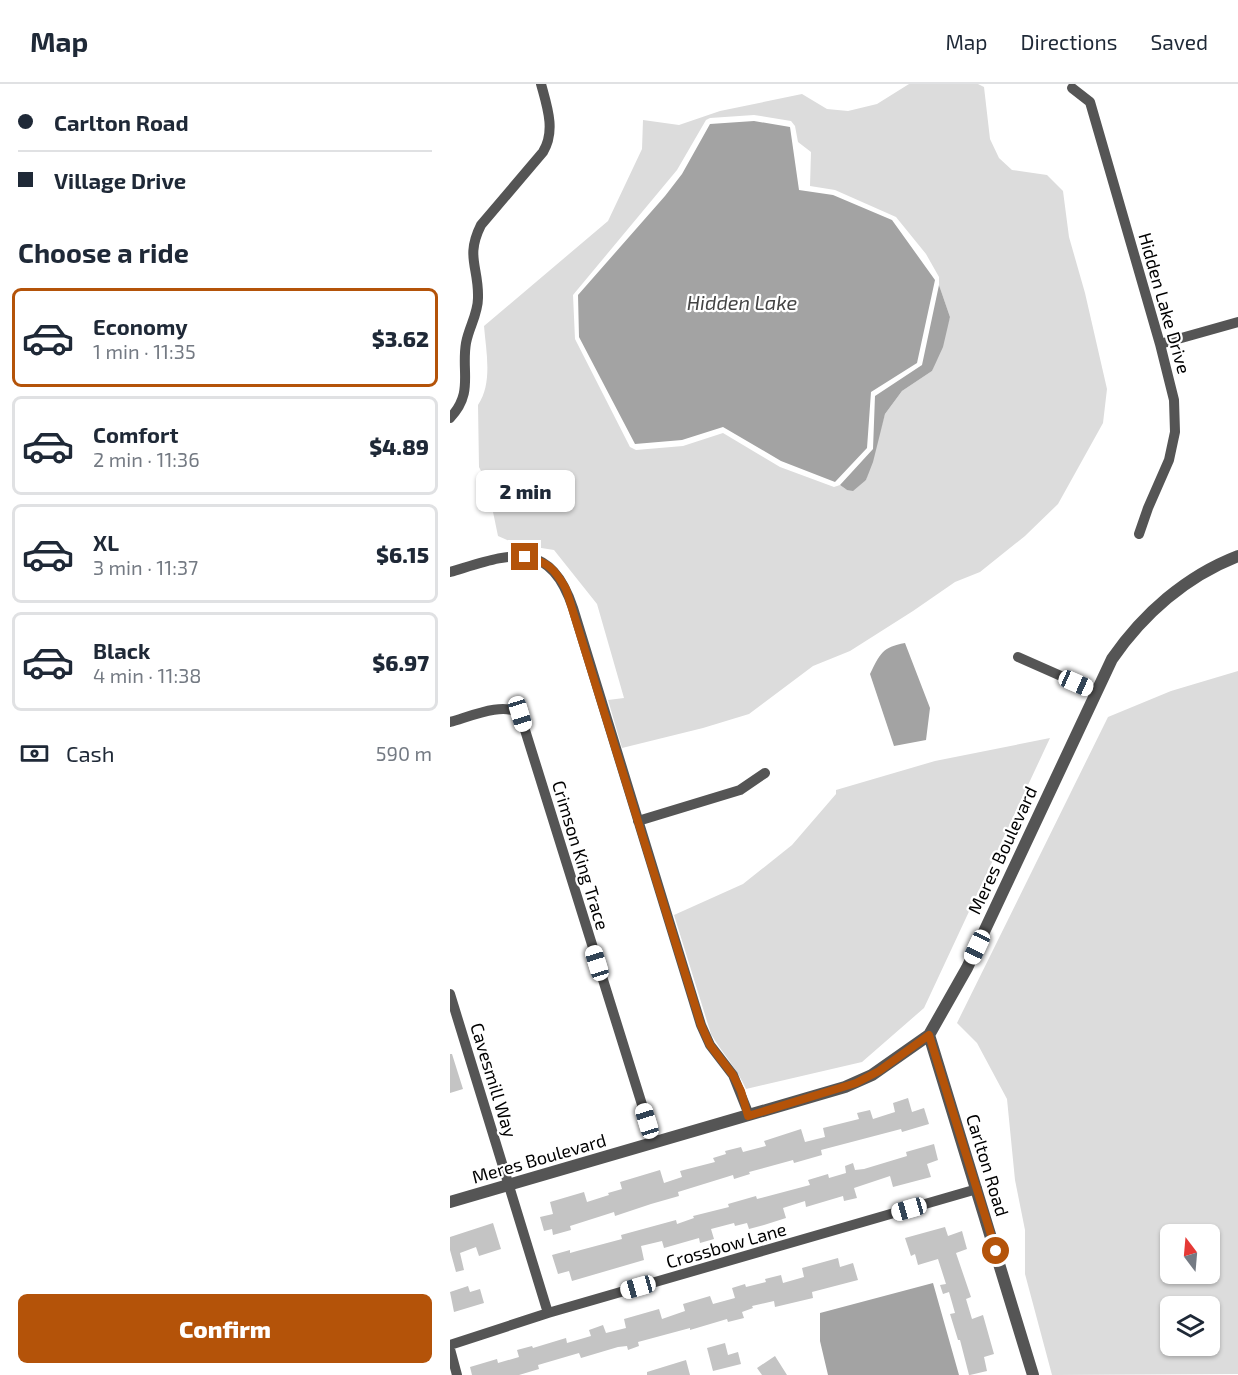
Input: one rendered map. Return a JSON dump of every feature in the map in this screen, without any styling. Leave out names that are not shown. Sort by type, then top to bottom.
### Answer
[{"type":"street","points":[[450,418],[465,392],[466,341],[478,302],[472,255],[476,237],[481,225],[543,152],[549,139],[548,112],[541,84]]},
{"type":"street","name":"Hidden Lake Drive","points":[[1072,88],[1090,102],[1174,400],[1175,432],[1169,460],[1148,508],[1140,534]]},
{"type":"street","points":[[1160,344],[1238,322]]},
{"type":"street","points":[[450,572],[496,559],[518,556],[545,562],[558,575],[566,589],[701,1025],[710,1045],[733,1075],[741,1091],[748,1116]]},
{"type":"street","name":"Meres Boulevard","points":[[450,1202],[856,1083],[879,1071],[929,1035],[967,968],[1095,691],[1118,650],[1151,612],[1184,585],[1238,556]]},
{"type":"street","points":[[1018,657],[1095,691]]},
{"type":"street","name":"Crimson King Trace","points":[[450,722],[502,708],[520,714],[654,1143]]},
{"type":"street","points":[[638,821],[740,790],[765,772]]},
{"type":"street","name":"Cavesmill Way","points":[[450,994],[548,1313]]},
{"type":"street","name":"Carlton Road","points":[[929,1035],[1033,1375]]},
{"type":"street","name":"Crossbow Lane","points":[[450,1347],[548,1313],[977,1190]]},
{"type":"street","points":[[450,1347],[457,1375]]},
{"type":"shaded area","points":[[909,84],[978,84],[984,87],[990,139],[999,158],[1012,170],[1047,175],[1063,191],[1069,237],[1085,293],[1107,389],[1103,423],[1058,504],[1025,536],[980,572],[955,582],[850,651],[813,666],[749,714],[622,748],[608,700],[624,698],[597,604],[554,550],[516,544],[498,536],[487,483],[479,467],[478,405],[486,387],[487,377],[484,326],[608,221],[642,149],[643,120],[679,125],[720,111],[802,94],[827,109],[848,111],[877,104]],"holes":[[[754,115],[791,121],[795,126],[798,142],[811,152],[810,186],[835,190],[896,217],[926,254],[939,277],[939,285],[950,317],[932,371],[902,391],[885,414],[866,480],[847,490],[840,485],[834,487],[780,467],[723,433],[683,446],[636,450],[630,447],[575,339],[573,295],[677,170],[706,120]]]},
{"type":"shaded area","points":[[1238,671],[1238,1374],[1052,1375],[1025,1274],[1025,1230],[1015,1180],[1007,1099],[977,1043],[957,1023],[1108,717],[1171,691]]},
{"type":"shaded area","points":[[1050,738],[924,1008],[862,1062],[746,1089],[711,1034],[674,915],[743,884],[792,845],[836,794],[836,790],[935,761]]},
{"type":"water","name":"Hidden Lake","points":[[754,121],[790,127],[799,190],[833,195],[892,220],[935,280],[917,363],[871,392],[867,448],[835,482],[781,461],[723,427],[682,440],[635,444],[579,337],[578,295],[682,174],[710,124]]},
{"type":"water","points":[[939,285],[950,317],[943,347],[932,371],[902,391],[885,414],[866,480],[853,491],[847,490],[840,485],[873,449],[875,396],[922,365]]},
{"type":"water","points":[[905,643],[930,708],[926,740],[894,746],[870,674],[876,661],[886,649]]},
{"type":"water","points":[[933,1283],[959,1375],[828,1375],[820,1341],[820,1313]]},
{"type":"building","points":[[450,1054],[452,1054],[463,1089],[450,1093]]},
{"type":"building","points":[[908,1098],[912,1112],[924,1108],[929,1124],[821,1150],[822,1155],[749,1172],[750,1174],[734,1179],[733,1175],[678,1192],[679,1196],[615,1216],[614,1212],[570,1226],[571,1230],[553,1235],[552,1229],[544,1231],[540,1217],[553,1214],[550,1202],[584,1192],[587,1202],[622,1189],[620,1182],[660,1170],[664,1183],[682,1177],[680,1171],[715,1162],[713,1158],[726,1154],[725,1151],[741,1147],[743,1152],[766,1146],[764,1141],[801,1129],[805,1142],[825,1137],[823,1128],[859,1119],[857,1113],[870,1110],[873,1119],[895,1112],[893,1103]]},
{"type":"building","points":[[934,1144],[938,1160],[927,1164],[931,1177],[893,1187],[890,1176],[854,1188],[857,1198],[844,1201],[843,1196],[806,1207],[805,1201],[783,1208],[786,1218],[764,1225],[749,1229],[747,1223],[735,1226],[734,1223],[711,1229],[714,1239],[700,1243],[699,1238],[664,1248],[662,1241],[641,1246],[644,1260],[572,1281],[569,1271],[558,1274],[552,1255],[570,1250],[570,1253],[622,1239],[621,1235],[676,1220],[677,1224],[694,1218],[693,1216],[729,1207],[728,1204],[810,1185],[808,1180],[828,1174],[829,1178],[846,1173],[845,1166],[853,1163],[855,1170],[864,1169],[907,1156],[906,1152]]},
{"type":"building","points":[[493,1223],[501,1249],[479,1256],[476,1247],[460,1253],[464,1270],[456,1272],[450,1250],[450,1237]]},
{"type":"building","points":[[945,1227],[948,1236],[962,1231],[967,1249],[956,1253],[971,1297],[966,1299],[972,1319],[983,1315],[994,1354],[984,1357],[987,1371],[970,1375],[950,1314],[955,1313],[949,1292],[943,1294],[940,1285],[946,1284],[938,1259],[918,1265],[915,1254],[911,1256],[905,1238]]},
{"type":"building","points":[[838,1258],[840,1267],[853,1263],[858,1280],[812,1292],[813,1298],[775,1307],[774,1301],[752,1306],[753,1308],[742,1312],[744,1318],[728,1322],[727,1319],[638,1342],[639,1346],[628,1350],[627,1346],[618,1347],[581,1358],[579,1353],[538,1365],[539,1369],[519,1375],[472,1375],[470,1367],[497,1359],[498,1363],[519,1357],[517,1350],[532,1346],[533,1348],[566,1338],[567,1343],[591,1336],[589,1330],[603,1325],[606,1333],[626,1328],[624,1319],[659,1309],[662,1319],[685,1311],[683,1304],[710,1296],[713,1304],[735,1298],[732,1288],[766,1282],[765,1279],[781,1275],[783,1283],[804,1277],[802,1268]]},
{"type":"building","points":[[468,1286],[470,1292],[480,1289],[484,1303],[454,1312],[450,1292]]},
{"type":"building","points":[[725,1343],[728,1355],[738,1352],[741,1364],[713,1371],[707,1348]]},
{"type":"building","points":[[775,1356],[787,1375],[762,1375],[757,1368]]},
{"type":"building","points":[[686,1360],[690,1375],[647,1375],[647,1372]]},
{"type":"route","points":[[525,557],[545,562],[558,575],[566,589],[701,1025],[710,1045],[733,1075],[741,1091],[748,1116],[856,1083],[879,1071],[929,1035],[996,1251]]}]
